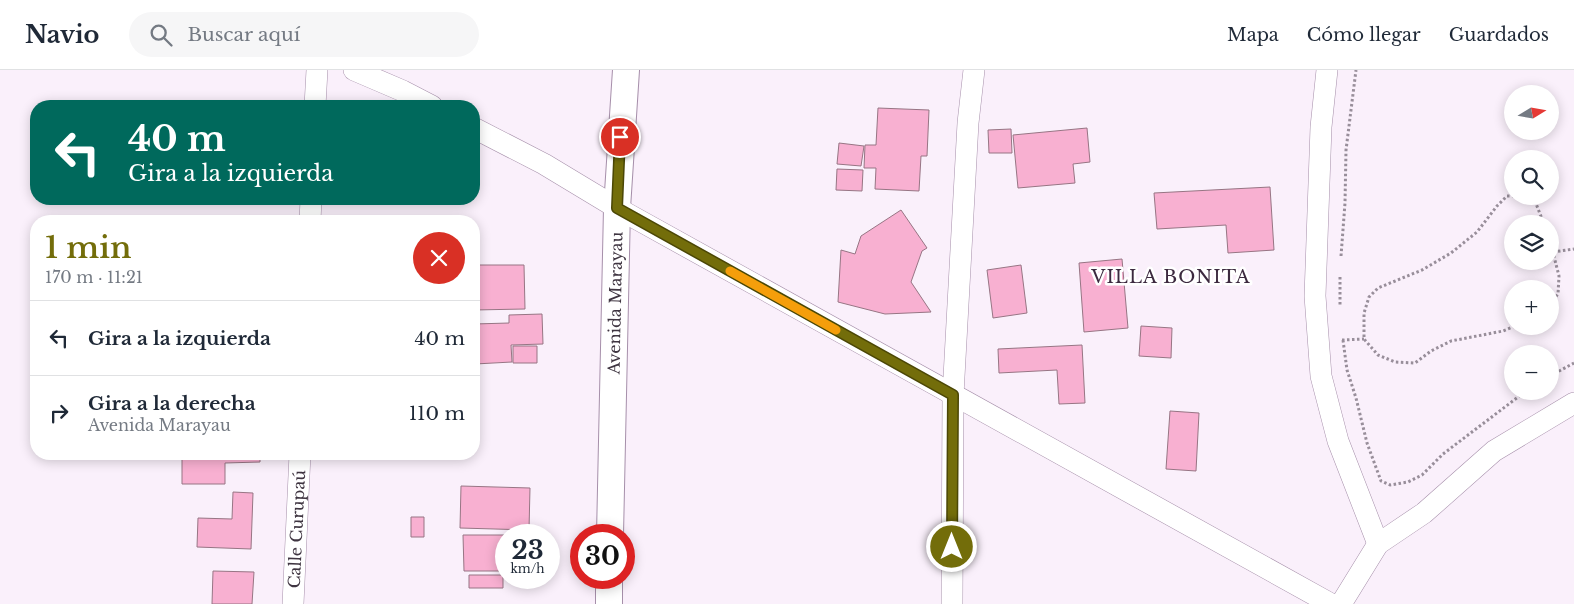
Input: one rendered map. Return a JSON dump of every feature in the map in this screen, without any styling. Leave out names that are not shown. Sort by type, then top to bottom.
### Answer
[{"type":"street","points":[[315,100],[317,70]]},
{"type":"street","points":[[354,70],[420,100]]},
{"type":"street","name":"Avenida Marayau","points":[[610,524],[617,208],[626,70]]},
{"type":"street","points":[[952,604],[953,395],[968,122],[974,70]]},
{"type":"street","points":[[1327,70],[1321,127],[1315,296],[1322,376],[1338,441],[1378,544]]},
{"type":"street","points":[[480,131],[544,164],[617,208],[1332,604]]},
{"type":"street","points":[[1341,604],[1378,544],[1424,513],[1494,450],[1574,403]]},
{"type":"street","name":"Calle Curupaú","points":[[293,604],[300,460]]},
{"type":"street","points":[[609,604],[610,589]]},
{"type":"path","points":[[1340,264],[1346,203],[1346,150],[1356,70]]},
{"type":"path","points":[[1504,199],[1477,232],[1451,254],[1422,270],[1378,288],[1369,297],[1364,313],[1364,339],[1378,355],[1395,362],[1415,363],[1431,351],[1451,341],[1504,331]]},
{"type":"path","points":[[1559,251],[1574,249]]},
{"type":"path","points":[[1340,272],[1341,313]]},
{"type":"path","points":[[1342,331],[1347,370],[1367,443],[1381,481],[1390,485],[1408,482],[1422,475],[1443,454],[1514,400]]},
{"type":"path","points":[[1559,371],[1574,363]]},
{"type":"building","points":[[878,108],[929,110],[927,156],[921,156],[919,191],[875,189],[876,168],[864,168],[865,145],[876,145]]},
{"type":"building","points":[[1087,128],[1090,162],[1073,164],[1075,183],[1018,188],[1013,135]]},
{"type":"building","points":[[1011,129],[1012,153],[989,153],[988,130]]},
{"type":"building","points":[[839,143],[864,146],[861,166],[837,164]]},
{"type":"building","points":[[837,169],[863,170],[862,191],[836,190]]},
{"type":"building","points":[[1270,187],[1274,250],[1228,253],[1226,225],[1157,229],[1154,193]]},
{"type":"building","points":[[901,210],[927,248],[922,251],[911,282],[931,312],[885,314],[838,302],[841,250],[855,254],[861,236]]},
{"type":"building","points":[[1122,259],[1128,328],[1084,332],[1079,263]]},
{"type":"building","points":[[480,265],[524,265],[525,309],[480,310]]},
{"type":"building","points":[[1021,265],[1027,313],[993,318],[987,270]]},
{"type":"building","points":[[542,314],[543,344],[511,345],[512,362],[480,364],[480,324],[509,323],[509,315]]},
{"type":"building","points":[[1141,326],[1172,328],[1171,358],[1139,356]]},
{"type":"building","points":[[1082,345],[1085,403],[1059,404],[1057,370],[999,373],[998,349]]},
{"type":"building","points":[[513,346],[537,346],[537,363],[513,363]]},
{"type":"building","points":[[1170,411],[1199,413],[1196,471],[1166,469]]},
{"type":"building","points":[[182,460],[260,460],[260,462],[225,463],[225,484],[182,484]]},
{"type":"building","points":[[461,486],[530,488],[529,524],[495,524],[495,529],[460,528]]},
{"type":"building","points":[[233,492],[253,493],[251,549],[197,547],[198,518],[232,519]]},
{"type":"building","points":[[411,517],[424,517],[424,537],[411,537]]},
{"type":"building","points":[[463,535],[495,535],[495,571],[464,571]]},
{"type":"building","points":[[213,571],[254,572],[252,604],[212,604]]},
{"type":"building","points":[[469,575],[495,575],[495,588],[469,588]]},
{"type":"slow traffic","points":[[730,271],[836,330]]},
{"type":"district","name":"VILLA BONITA","points":[[1171,277]]},
{"type":"route","points":[[620,137],[617,208],[953,395],[952,547]]}]
